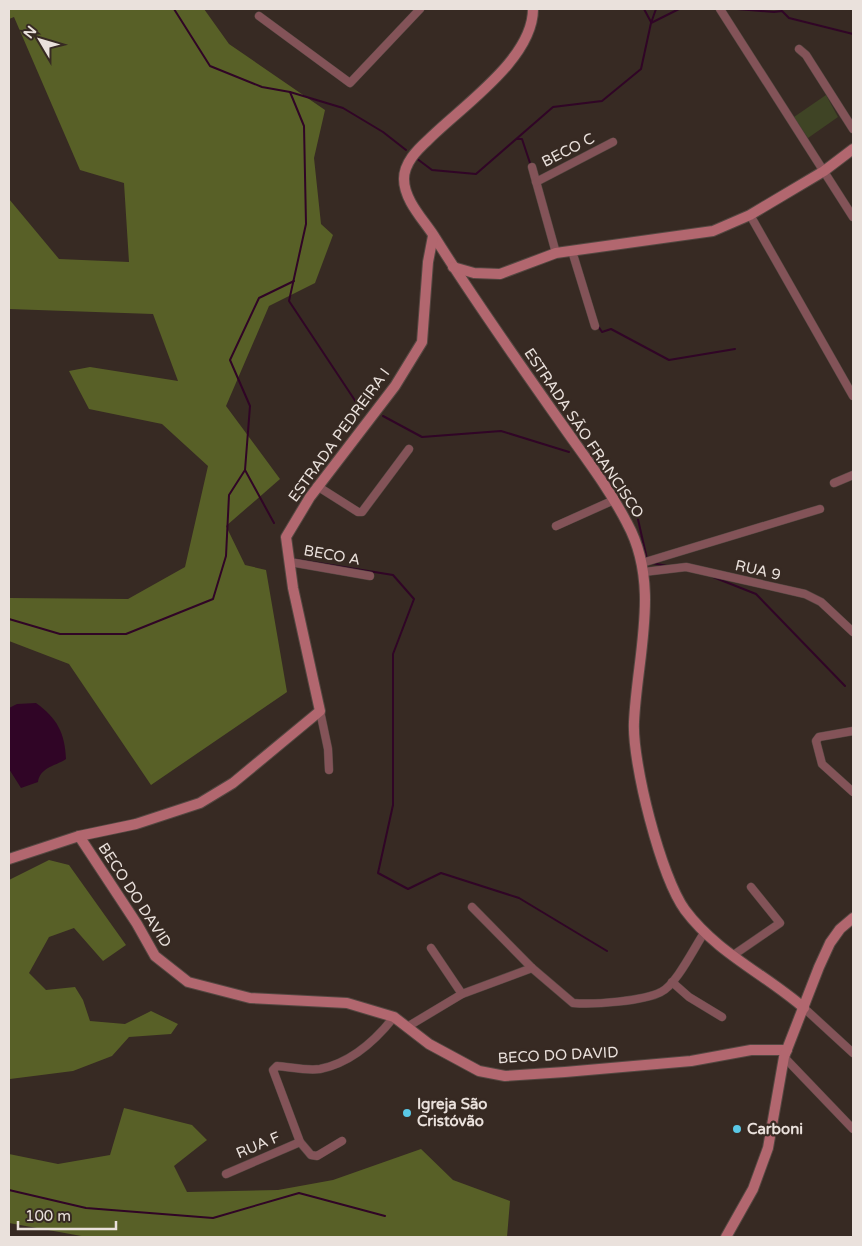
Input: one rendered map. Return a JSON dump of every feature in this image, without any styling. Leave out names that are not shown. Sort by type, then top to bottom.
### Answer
[{"type":"street","points":[[259,16],[350,83],[420,9]]},
{"type":"street","name":"ESTRADA SÃO FRANCISCO","points":[[533,9],[533,20],[529,34],[508,66],[416,152],[406,168],[404,182],[406,194],[453,267],[614,500],[628,524],[645,565],[645,622],[634,725],[638,773],[669,878],[683,907],[704,933],[732,956],[783,989],[804,1008]]},
{"type":"street","points":[[720,9],[853,217]]},
{"type":"street","points":[[799,48],[806,55],[853,129]]},
{"type":"street","name":"BECO C","points":[[536,182],[613,142]]},
{"type":"street","points":[[453,267],[474,273],[500,274],[556,252],[713,232],[750,215],[824,171],[853,149]]},
{"type":"street","points":[[532,167],[556,252]]},
{"type":"street","points":[[750,215],[853,396]]},
{"type":"street","name":"ESTRADA PEDREIRA I","points":[[329,770],[328,749],[293,588],[286,537],[317,486],[395,386],[422,342],[428,262],[433,236]]},
{"type":"street","points":[[572,251],[595,326]]},
{"type":"street","points":[[317,486],[360,512],[409,449]]},
{"type":"street","points":[[834,483],[853,475]]},
{"type":"street","points":[[556,526],[614,500]]},
{"type":"street","points":[[645,565],[820,509]]},
{"type":"street","name":"BECO A","points":[[290,562],[370,576]]},
{"type":"street","name":"RUA 9","points":[[645,565],[686,567],[805,594],[821,602],[853,632]]},
{"type":"street","points":[[79,836],[136,824],[200,803],[233,783],[320,710]]},
{"type":"street","points":[[853,731],[819,737],[816,741],[822,764],[853,792]]},
{"type":"street","name":"BECO DO DAVID","points":[[9,859],[79,836],[137,924],[155,956],[188,982],[250,998],[347,1003],[394,1017],[429,1044],[479,1071],[505,1076],[690,1061],[751,1050],[785,1054]]},
{"type":"street","points":[[732,956],[780,923],[751,887]]},
{"type":"street","points":[[472,907],[532,968],[573,1003],[615,1002],[662,992],[672,982],[704,933]]},
{"type":"street","points":[[726,1237],[753,1190],[768,1148],[785,1054],[830,943],[840,929],[853,918]]},
{"type":"street","points":[[431,948],[462,994]]},
{"type":"street","points":[[407,1027],[462,994],[532,968]]},
{"type":"street","points":[[672,982],[689,997],[722,1017]]},
{"type":"street","points":[[804,1008],[853,1053]]},
{"type":"street","points":[[342,1141],[314,1157],[300,1142],[277,1084],[273,1070],[274,1067],[318,1070],[338,1064],[363,1050],[394,1017]]},
{"type":"street","points":[[785,1054],[853,1129]]},
{"type":"street","name":"RUA F","points":[[226,1174],[300,1142]]},
{"type":"green space","points":[[9,9],[204,9],[229,44],[325,110],[314,158],[321,224],[333,235],[315,283],[269,306],[226,406],[280,479],[226,526],[245,565],[266,570],[287,692],[151,785],[69,664],[9,641],[9,598],[128,599],[185,567],[208,466],[162,424],[89,409],[69,371],[90,367],[178,381],[153,314],[9,309],[9,199],[59,259],[129,262],[124,183],[80,170],[14,17],[9,19]]},
{"type":"green space","points":[[826,95],[838,117],[808,138],[794,117]]},
{"type":"green space","points":[[49,860],[69,865],[126,945],[103,961],[74,928],[49,937],[29,973],[46,990],[75,987],[83,1000],[90,1021],[125,1024],[151,1011],[178,1024],[171,1034],[129,1037],[112,1056],[73,1071],[10,1079],[9,1083],[9,880]]},
{"type":"green space","points":[[124,1108],[192,1125],[207,1140],[174,1166],[187,1192],[278,1190],[333,1180],[421,1149],[453,1180],[510,1201],[507,1237],[87,1237],[9,1223],[9,1154],[58,1164],[110,1155]]},
{"type":"shaded area","points":[[36,703],[49,714],[59,727],[64,741],[66,759],[45,770],[39,777],[38,782],[21,788],[9,769],[9,708],[17,704]]},
{"type":"waterway","points":[[174,9],[210,66],[262,87],[290,92],[343,108],[383,132],[406,150]]},
{"type":"waterway","points":[[644,9],[651,22]]},
{"type":"waterway","points":[[651,23],[656,9]]},
{"type":"waterway","points":[[416,158],[432,170],[476,174],[553,107],[602,101],[641,69],[651,23],[679,9]]},
{"type":"waterway","points":[[737,9],[782,11],[789,18],[853,34]]},
{"type":"waterway","points":[[290,92],[304,126],[306,224],[289,301],[356,402],[365,407]]},
{"type":"waterway","points":[[517,139],[522,139],[531,166]]},
{"type":"waterway","points":[[274,523],[245,470],[250,406],[230,360],[259,298],[294,281]]},
{"type":"waterway","points":[[598,326],[602,332],[611,329],[669,360],[735,349]]},
{"type":"waterway","points":[[383,416],[422,437],[501,431],[569,452]]},
{"type":"waterway","points":[[599,469],[637,515],[647,559]]},
{"type":"waterway","points":[[9,619],[60,634],[126,634],[213,599],[226,556],[229,495],[245,470]]},
{"type":"waterway","points":[[294,559],[393,575],[414,599],[393,654],[393,805],[378,873],[408,889],[441,873],[519,898],[607,951]]},
{"type":"waterway","points":[[652,563],[667,566]]},
{"type":"waterway","points":[[713,577],[756,594],[845,686]]},
{"type":"waterway","points":[[9,1190],[86,1208],[213,1218],[299,1193],[385,1216]]},
{"type":"place","name":"Igreja São Cristóvão","points":[[407,1113]]},
{"type":"place","name":"Carboni","points":[[737,1129]]}]
